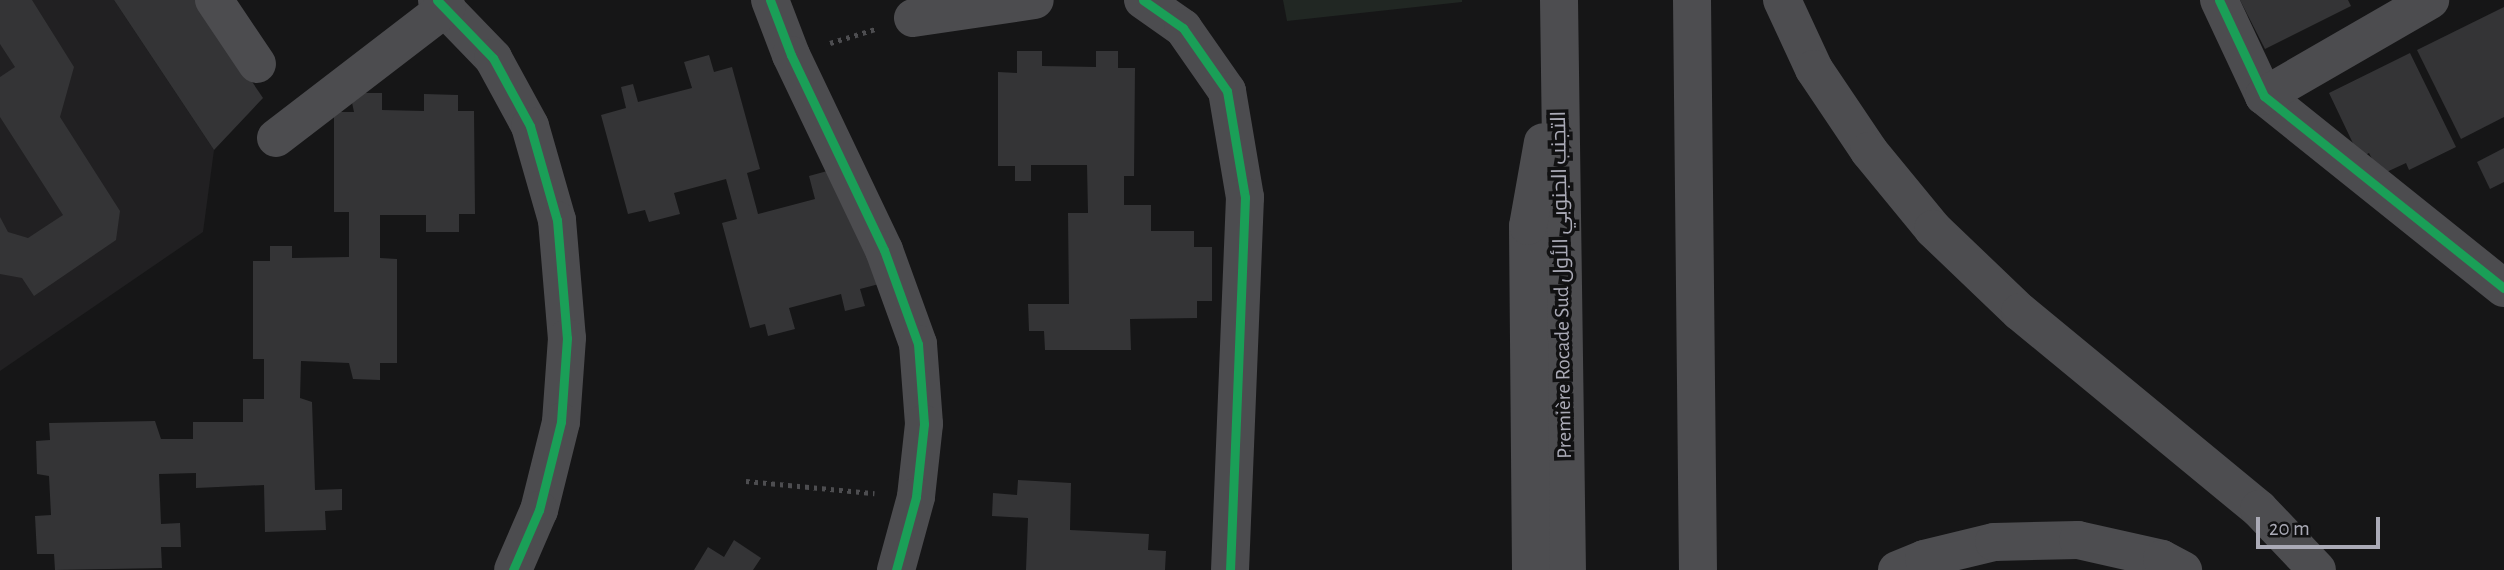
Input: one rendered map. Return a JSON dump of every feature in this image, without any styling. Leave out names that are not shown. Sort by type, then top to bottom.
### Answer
[{"type":"highway","name":"Première Rocade Sud التجنب الجنوبي الأول","points":[[1559,0],[1567,570]]},
{"type":"highway","points":[[1692,0],[1698,570]]},
{"type":"highway","points":[[1782,0],[1814,69],[1869,151],[1933,229],[2020,312],[2259,509],[2317,570]]},
{"type":"highway","points":[[1531,570],[1528,226],[1558,75]]},
{"type":"highway","points":[[1897,570],[1924,559],[1994,542],[2078,540],[2162,559],[2183,570]]},
{"type":"street","points":[[214,0],[257,64]]},
{"type":"street","points":[[770,0],[791,55],[884,250],[918,344],[924,425],[916,496],[896,570]]},
{"type":"street","points":[[913,18],[1035,0]]},
{"type":"street","points":[[1143,0],[1183,28],[1227,91],[1245,197],[1230,570]]},
{"type":"street","points":[[2219,0],[2264,96],[2504,288]]},
{"type":"street","points":[[2264,96],[2431,0]]},
{"type":"street","points":[[276,138],[442,3],[493,58],[530,126],[557,220],[567,338],[561,422],[539,510],[513,570]]},
{"type":"path","points":[[791,55],[913,18]]},
{"type":"path","points":[[746,481],[916,496]]},
{"type":"shaded area","points":[[0,0],[114,0],[214,150],[203,232],[0,371]]},
{"type":"shaded area","points":[[1283,0],[1462,0],[1462,2],[1287,21]]},
{"type":"building","points":[[0,0],[32,0],[74,67],[60,117],[120,211],[116,240],[34,296],[22,278],[0,274],[0,217],[8,232],[28,238],[63,215],[0,117],[0,77],[15,67],[0,44]]},
{"type":"building","points":[[114,0],[197,0],[263,98],[214,150]]},
{"type":"building","points":[[2240,0],[2348,0],[2351,6],[2265,49]]},
{"type":"building","points":[[2504,7],[2504,117],[2461,139],[2417,50]]},
{"type":"building","points":[[1017,51],[1042,51],[1042,66],[1096,67],[1096,51],[1118,51],[1118,68],[1135,68],[1134,176],[1124,176],[1124,205],[1151,205],[1151,231],[1194,231],[1194,247],[1212,247],[1212,301],[1197,301],[1197,318],[1130,319],[1131,350],[1045,350],[1044,331],[1029,331],[1028,304],[1069,304],[1068,213],[1088,213],[1087,165],[1031,165],[1031,181],[1015,181],[1015,166],[998,166],[998,72],[1017,73]]},
{"type":"building","points":[[2410,53],[2456,147],[2409,170],[2406,163],[2380,175],[2369,153],[2360,158],[2329,93]]},
{"type":"building","points":[[709,55],[714,72],[732,67],[760,169],[747,173],[758,214],[815,199],[809,176],[831,170],[879,284],[860,289],[865,306],[845,311],[841,294],[789,308],[795,329],[768,336],[765,324],[750,328],[722,223],[737,219],[726,179],[674,193],[680,214],[649,222],[645,210],[628,214],[601,115],[626,108],[621,87],[633,84],[638,102],[692,88],[684,62]]},
{"type":"building","points":[[350,93],[382,93],[382,110],[424,111],[424,94],[458,95],[458,111],[474,111],[475,214],[459,214],[459,232],[426,232],[426,215],[380,215],[380,258],[397,259],[397,363],[380,363],[380,380],[353,379],[349,363],[301,361],[300,398],[312,402],[315,490],[342,489],[342,510],[325,511],[326,530],[265,532],[264,485],[196,488],[196,473],[159,474],[161,524],[180,523],[181,547],[161,547],[162,568],[55,570],[54,554],[37,554],[35,516],[51,515],[49,476],[37,474],[36,441],[50,440],[49,423],[155,421],[161,439],[193,439],[193,422],[243,422],[243,399],[264,399],[264,359],[253,359],[253,261],[270,261],[270,246],[292,246],[292,258],[349,257],[349,212],[334,212],[334,112],[354,112]]},
{"type":"building","points":[[2504,148],[2504,182],[2490,189],[2477,162]]},
{"type":"building","points":[[1018,480],[1071,483],[1070,530],[1149,534],[1148,550],[1166,551],[1165,570],[1026,570],[1028,518],[992,516],[993,493],[1017,495]]},
{"type":"building","points":[[734,540],[761,558],[753,570],[694,570],[708,547],[724,557]]},
{"type":"cycle path","points":[[437,0],[493,58],[530,126],[557,220],[567,338],[561,422],[539,510],[513,570]]},
{"type":"cycle path","points":[[770,0],[791,55],[884,250],[918,344],[924,424],[916,497],[896,570]]},
{"type":"cycle path","points":[[1143,0],[1183,28],[1227,91],[1245,197],[1230,570]]},
{"type":"cycle path","points":[[2219,0],[2264,96],[2504,288]]}]
